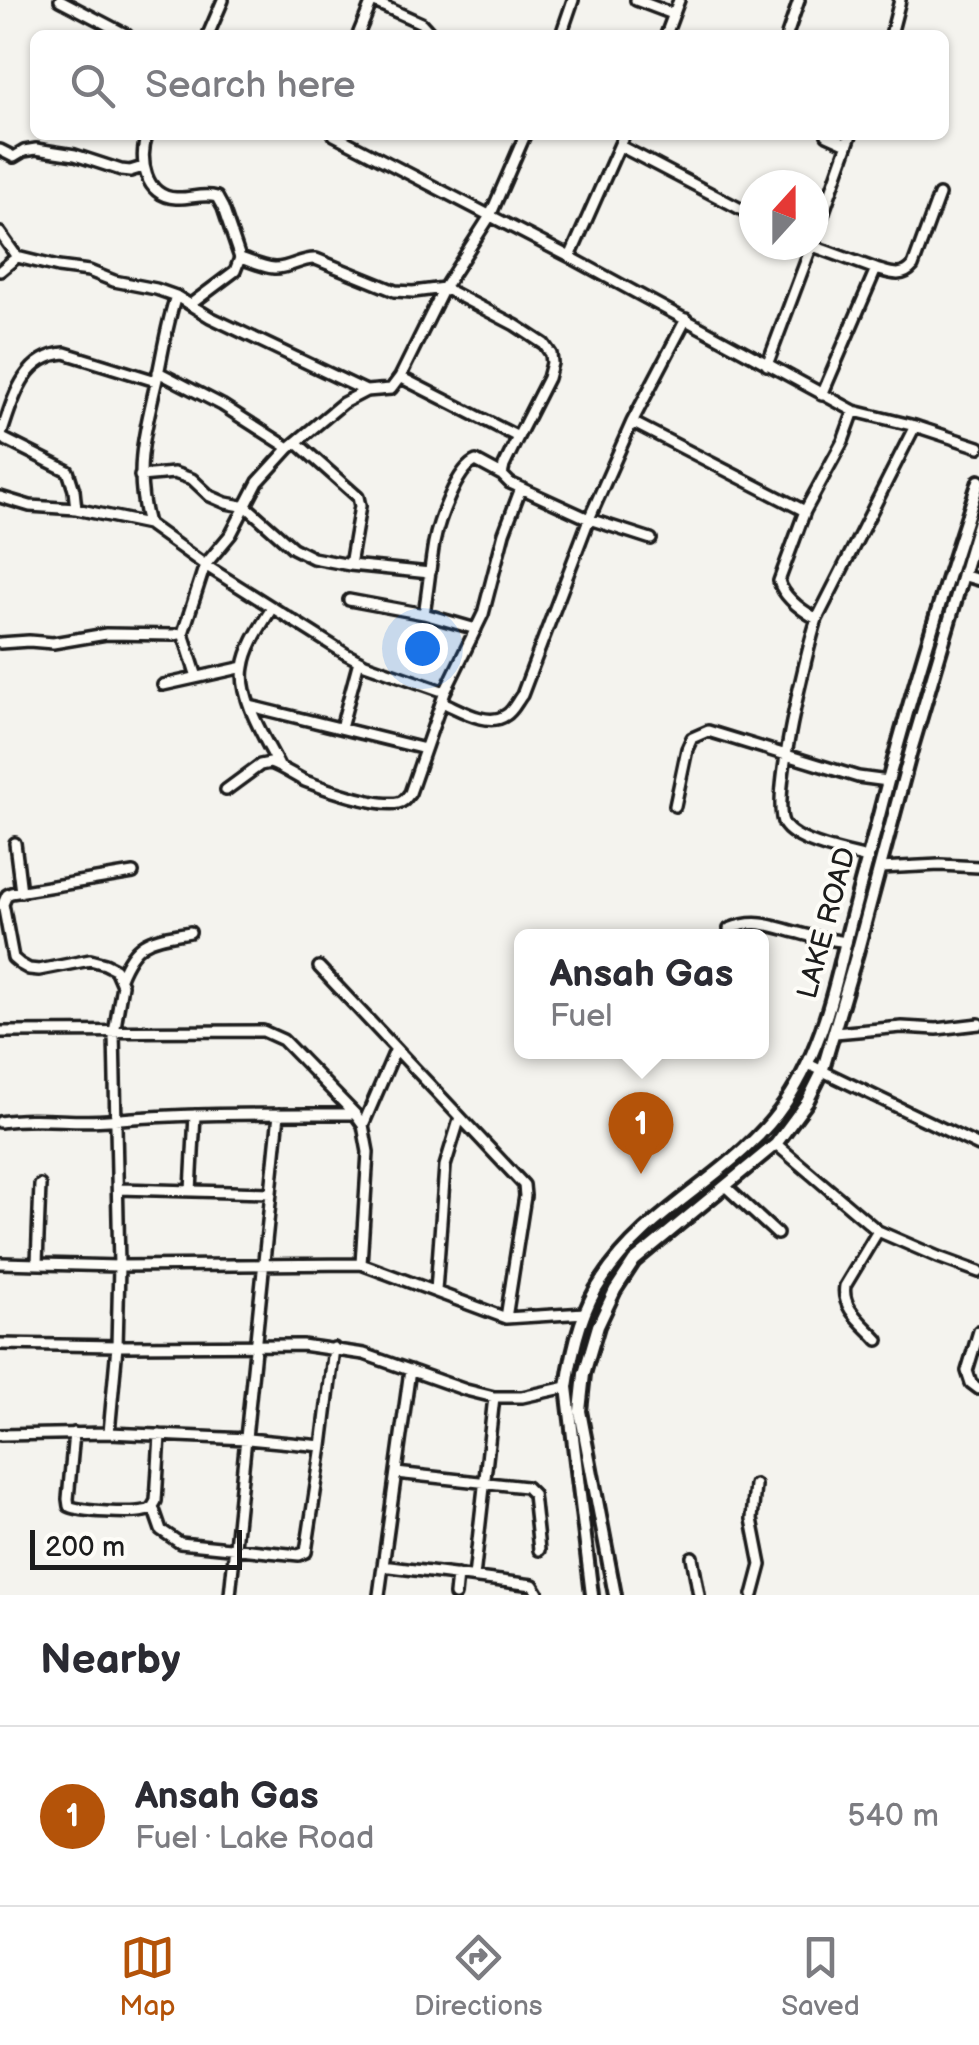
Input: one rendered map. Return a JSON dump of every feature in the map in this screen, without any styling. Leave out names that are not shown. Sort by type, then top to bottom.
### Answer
[{"type":"main road","name":"LAKE ROAD","points":[[592,1595],[567,1387],[585,1313],[600,1282],[636,1239],[756,1137],[785,1104],[808,1064],[846,942],[946,581],[979,482]]},
{"type":"main road","name":"LAKE ROAD","points":[[615,1595],[580,1412],[590,1351],[608,1302],[634,1261],[776,1144],[822,1072],[979,521]]},
{"type":"street","points":[[60,0],[117,30]]},
{"type":"street","points":[[210,30],[223,0]]},
{"type":"street","points":[[564,30],[573,0]]},
{"type":"street","points":[[636,0],[673,14]]},
{"type":"street","points":[[668,30],[679,0]]},
{"type":"street","points":[[789,30],[799,0]]},
{"type":"street","points":[[892,30],[900,0]]},
{"type":"street","points":[[360,30],[371,1],[421,23],[427,30]]},
{"type":"street","points":[[145,140],[142,166],[152,185],[164,196],[216,197],[240,258],[234,272],[191,304]]},
{"type":"street","points":[[344,140],[854,411],[979,447]]},
{"type":"street","points":[[196,677],[183,633],[206,565],[231,534],[258,482],[292,445],[343,403],[366,391],[391,389],[400,378],[444,288],[490,216],[523,140]]},
{"type":"street","points":[[570,258],[622,140]]},
{"type":"street","points":[[829,196],[849,140]]},
{"type":"street","points":[[620,146],[739,208]]},
{"type":"street","points":[[0,150],[14,157],[30,149],[64,153],[121,170],[142,166]]},
{"type":"street","points":[[829,251],[876,269],[902,275],[908,272],[939,195]]},
{"type":"street","points":[[0,233],[17,257],[89,271],[176,296],[210,317],[366,391]]},
{"type":"street","points":[[0,272],[17,257]]},
{"type":"street","points":[[240,258],[274,268],[316,259],[395,291],[444,288],[544,344],[551,354],[548,378],[502,475]]},
{"type":"street","points":[[767,365],[806,260]]},
{"type":"street","points":[[822,395],[876,269]]},
{"type":"street","points":[[148,524],[140,476],[143,434],[176,296]]},
{"type":"street","points":[[0,497],[30,506],[148,524],[359,661],[494,720],[505,716],[522,695],[589,519],[632,422],[686,319]]},
{"type":"street","points":[[76,510],[68,471],[0,438],[17,387],[34,365],[55,354],[65,353],[157,377],[222,405],[292,445],[358,498],[350,565]]},
{"type":"street","points":[[400,378],[518,437]]},
{"type":"street","points":[[816,619],[781,590],[779,581],[806,511],[843,441],[854,411]]},
{"type":"street","points":[[632,422],[806,511]]},
{"type":"street","points":[[868,858],[799,838],[784,826],[781,805],[798,689],[816,619],[914,426]]},
{"type":"street","points":[[424,614],[438,528],[465,467],[476,461],[510,483],[589,519],[650,539]]},
{"type":"street","points":[[140,476],[174,473],[192,479],[210,496],[246,507],[293,548],[313,558],[430,573]]},
{"type":"street","points":[[226,790],[270,763],[303,780],[370,800],[398,803],[410,793],[443,697],[489,594],[504,533],[521,488]]},
{"type":"street","points":[[962,576],[979,580]]},
{"type":"street","points":[[349,600],[476,628]]},
{"type":"street","points":[[272,608],[244,667],[244,682],[250,706],[279,766]]},
{"type":"street","points":[[0,643],[54,642],[106,634],[183,633]]},
{"type":"street","points":[[341,728],[359,661]]},
{"type":"street","points":[[163,685],[244,667]]},
{"type":"street","points":[[250,706],[425,749]]},
{"type":"street","points":[[675,806],[687,749],[692,738],[708,731],[858,777],[888,781]]},
{"type":"street","points":[[15,843],[21,892]]},
{"type":"street","points":[[880,868],[979,867]]},
{"type":"street","points":[[109,1432],[119,1266],[114,1034],[122,997],[120,978],[115,969],[90,960],[29,970],[13,958],[5,942],[4,899],[6,895],[133,873]]},
{"type":"street","points":[[729,929],[744,923],[769,924],[846,942]]},
{"type":"street","points":[[120,978],[128,959],[142,945],[190,932]]},
{"type":"street","points":[[319,967],[524,1185],[506,1318]]},
{"type":"street","points":[[835,1033],[979,1024]]},
{"type":"street","points":[[0,1032],[263,1032],[283,1040],[363,1126],[368,1152],[361,1264]]},
{"type":"street","points":[[363,1126],[395,1050]]},
{"type":"street","points":[[808,1064],[979,1146]]},
{"type":"street","points":[[230,1595],[279,1114]]},
{"type":"street","points":[[0,1122],[355,1114]]},
{"type":"street","points":[[191,1190],[195,1115]]},
{"type":"street","points":[[436,1291],[446,1166],[460,1116]]},
{"type":"street","points":[[776,1144],[878,1231],[978,1274]]},
{"type":"street","points":[[37,1263],[40,1185]]},
{"type":"street","points":[[725,1186],[777,1234]]},
{"type":"street","points":[[118,1190],[271,1192]]},
{"type":"street","points":[[878,1231],[845,1286],[844,1298],[878,1340]]},
{"type":"street","points":[[0,1263],[264,1267],[361,1264],[506,1318],[585,1313]]},
{"type":"street","points":[[979,1331],[967,1371],[971,1384],[979,1388]]},
{"type":"street","points":[[0,1344],[302,1345],[364,1354],[494,1397],[522,1398],[567,1387]]},
{"type":"street","points":[[160,1435],[154,1507],[161,1530],[180,1544],[300,1555],[306,1552],[334,1348]]},
{"type":"street","points":[[380,1595],[410,1370]]},
{"type":"street","points":[[474,1577],[494,1397]]},
{"type":"street","points":[[0,1434],[109,1432],[322,1446]]},
{"type":"street","points":[[74,1433],[70,1506],[80,1511],[142,1512],[154,1507]]},
{"type":"street","points":[[396,1472],[526,1486],[531,1490],[539,1550]]},
{"type":"street","points":[[753,1595],[761,1565],[752,1519],[756,1485]]},
{"type":"street","points":[[692,1557],[700,1595]]},
{"type":"street","points":[[383,1566],[533,1585],[538,1595]]},
{"type":"street","points":[[455,1595],[457,1575]]},
{"type":"place","name":"Ansah Gas","points":[[641,1174]]}]
